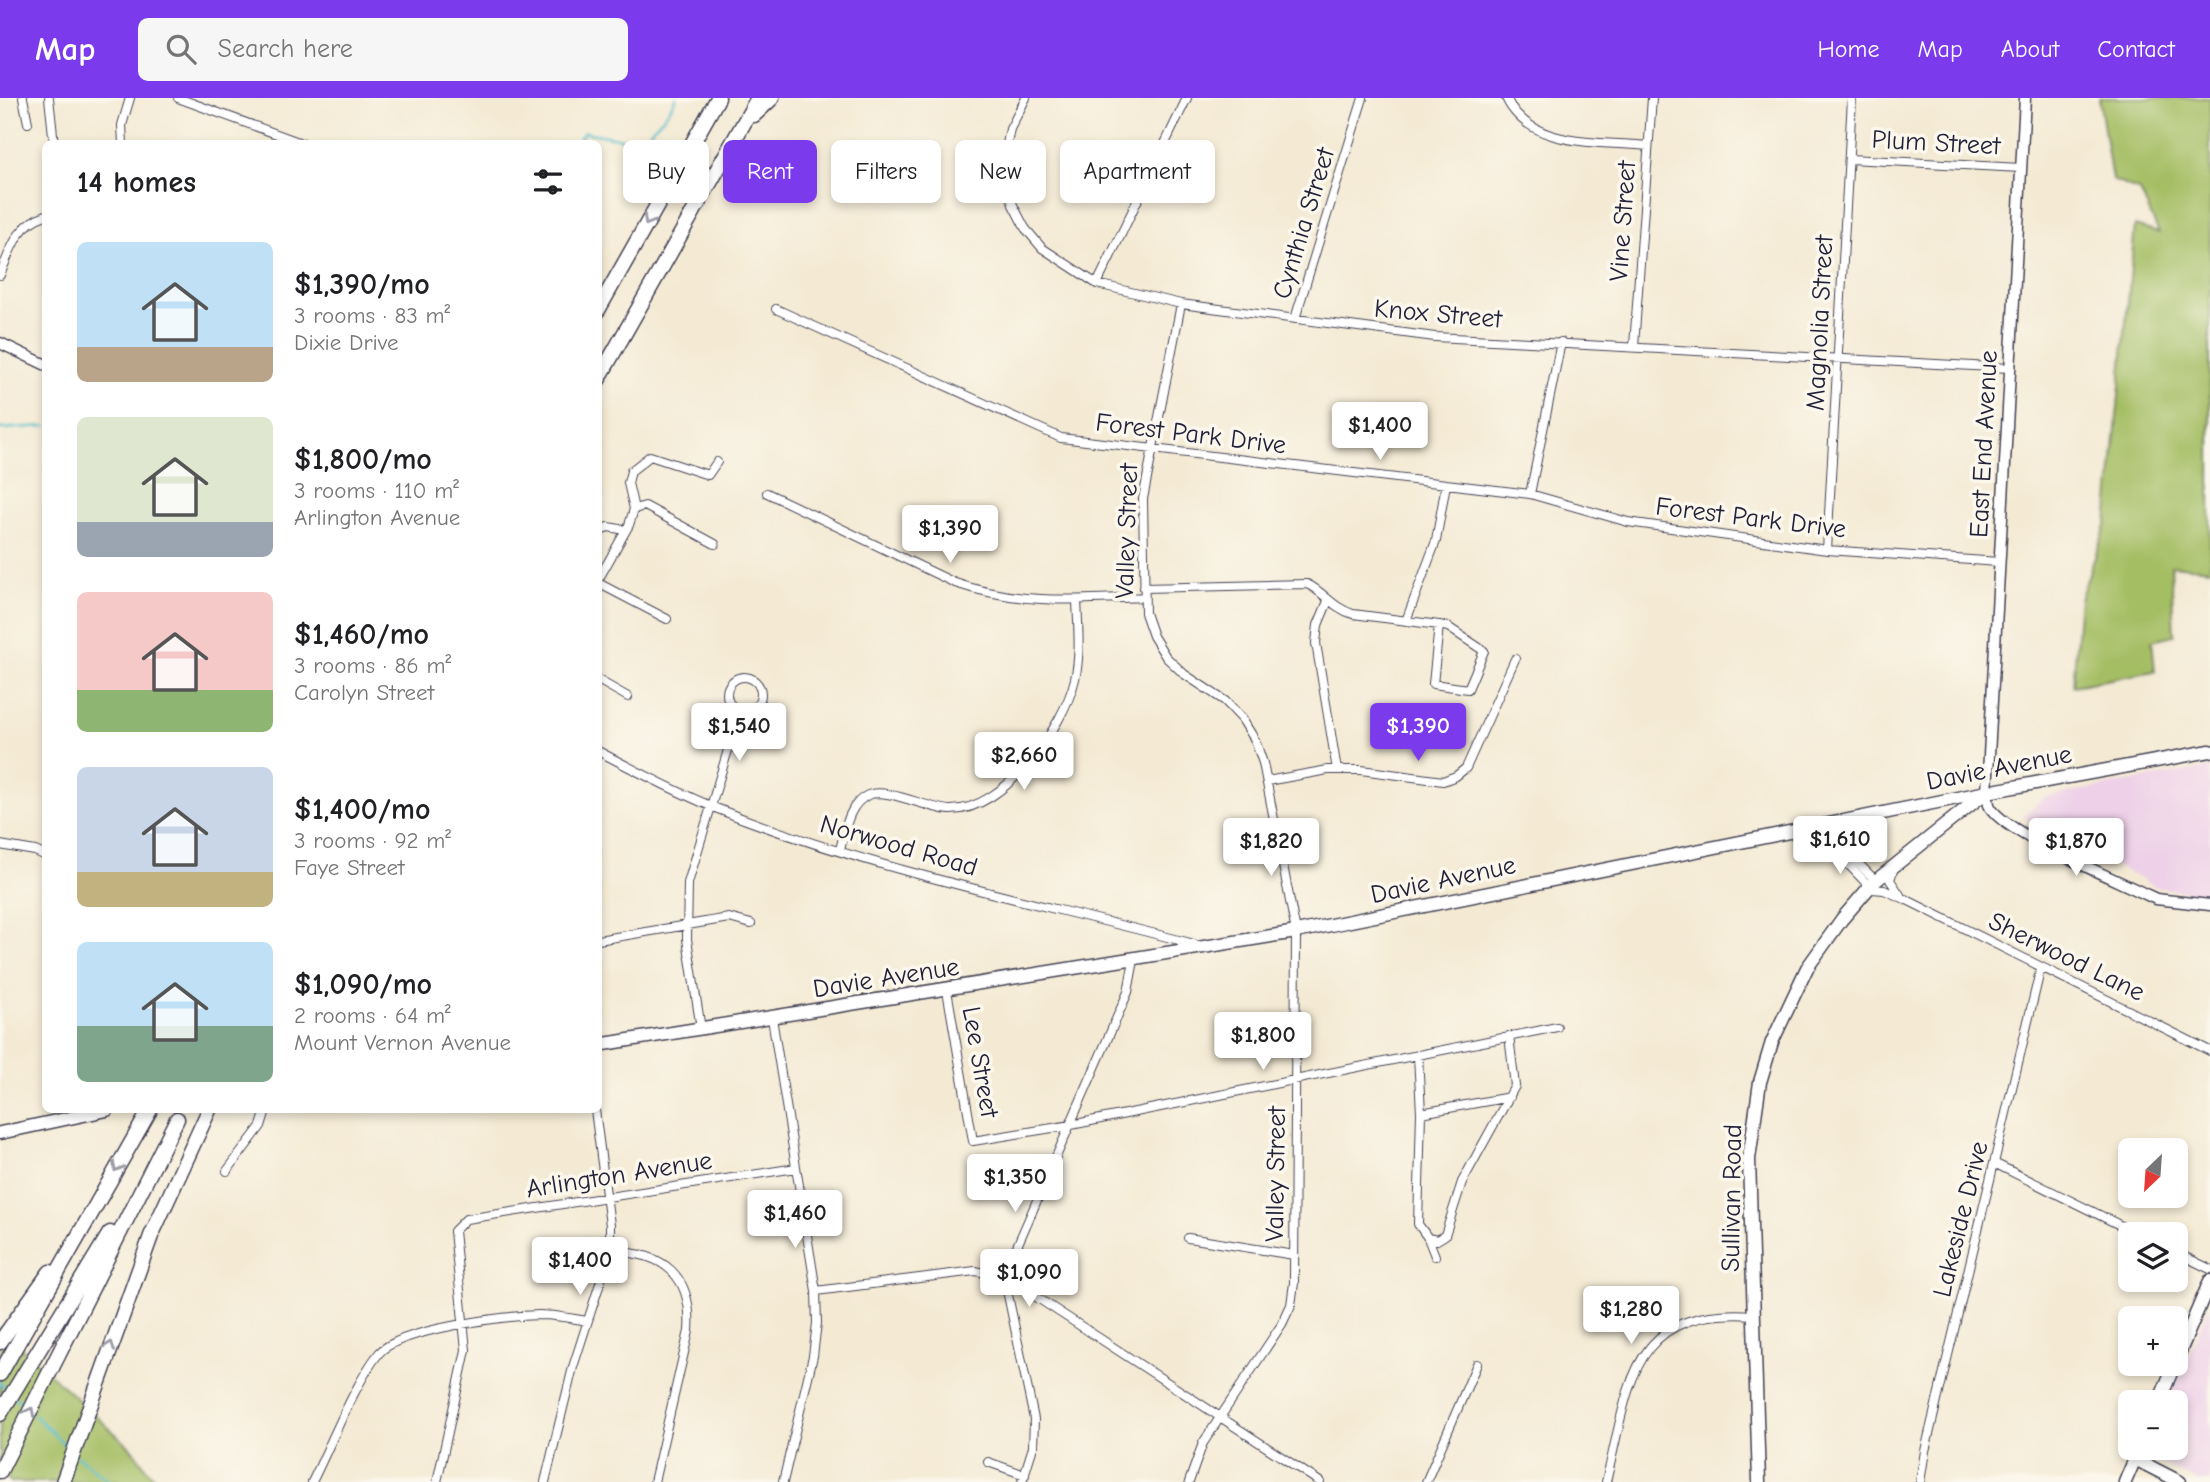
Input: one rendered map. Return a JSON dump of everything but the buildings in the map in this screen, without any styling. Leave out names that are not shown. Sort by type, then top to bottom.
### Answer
[{"type":"highway","points":[[602,303],[718,98]]},
{"type":"highway","points":[[602,373],[758,98]]},
{"type":"highway","points":[[743,126],[772,98]]},
{"type":"highway","points":[[0,1374],[148,1113]]},
{"type":"highway","points":[[63,1482],[151,1236],[208,1113]]},
{"type":"highway","points":[[0,1415],[36,1359],[180,1114]]},
{"type":"highway","points":[[0,1471],[180,1114]]},
{"type":"highway","points":[[0,1342],[97,1204]]},
{"type":"main road","name":"Davie Avenue","points":[[602,1044],[1296,932],[1805,828],[2210,751]]},
{"type":"main road","name":"Sullivan Road","points":[[1759,1482],[1749,1158],[1760,1082],[1772,1042],[1807,968],[1873,884],[1987,792]]},
{"type":"main road","points":[[0,1133],[82,1113]]},
{"type":"main road","points":[[2188,1333],[2210,1281]]},
{"type":"main road","points":[[2125,1482],[2134,1460]]},
{"type":"main road","points":[[2147,1460],[2180,1482]]},
{"type":"street","points":[[23,98],[28,123]]},
{"type":"street","points":[[49,98],[54,140]]},
{"type":"street","points":[[122,140],[122,125],[130,98]]},
{"type":"street","points":[[178,98],[293,140]]},
{"type":"street","name":"Knox Street","points":[[1026,98],[1010,129],[1005,154],[1006,180],[1013,205],[1024,228],[1042,248],[1097,284],[1181,304],[1435,337],[2010,368]]},
{"type":"street","points":[[1097,284],[1187,98]]},
{"type":"street","name":"Cynthia Street","points":[[1295,319],[1363,98]]},
{"type":"street","points":[[1506,98],[1523,122],[1544,135],[1648,146]]},
{"type":"street","name":"Vine Street","points":[[1634,346],[1652,98]]},
{"type":"street","name":"Magnolia Street","points":[[1827,550],[1853,98]]},
{"type":"street","name":"East End Avenue","points":[[1987,792],[2025,98]]},
{"type":"street","name":"Plum Street","points":[[1849,159],[2021,167]]},
{"type":"street","points":[[0,275],[19,231],[32,220],[42,216]]},
{"type":"street","name":"Valley Street","points":[[1181,304],[1150,450],[1143,499],[1145,613],[1153,636],[1166,657],[1184,674],[1225,701],[1242,719],[1255,740],[1267,781],[1296,932],[1297,1080],[1291,1305],[1282,1324],[1203,1443],[1189,1482]]},
{"type":"street","name":"Forest Park Drive","points":[[776,309],[1061,438],[1530,494],[1628,522],[1827,550],[1999,562]]},
{"type":"street","points":[[1530,494],[1561,342]]},
{"type":"street","points":[[0,344],[42,363]]},
{"type":"street","points":[[602,575],[634,509],[628,483],[631,471],[650,456],[708,475],[717,462]]},
{"type":"street","points":[[1406,621],[1436,541],[1446,484]]},
{"type":"street","points":[[767,493],[955,583],[988,594],[1022,600],[1077,600],[1144,592],[1307,584],[1318,589],[1340,610],[1353,614],[1440,625],[1448,627],[1484,651],[1468,689],[1433,684],[1440,625]]},
{"type":"street","points":[[634,509],[645,506],[715,544]]},
{"type":"street","points":[[602,529],[608,527],[626,530]]},
{"type":"street","points":[[602,584],[667,619]]},
{"type":"street","points":[[841,850],[853,809],[871,794],[881,793],[935,808],[968,809],[987,802],[1017,779],[1059,718],[1072,690],[1078,664],[1077,600]]},
{"type":"street","points":[[1328,601],[1318,625],[1316,643],[1338,770]]},
{"type":"street","points":[[1267,781],[1338,770],[1443,781],[1456,776],[1466,768],[1515,659]]},
{"type":"street","points":[[748,678],[760,688],[760,698],[750,710],[740,710],[731,704],[729,688],[736,680],[748,678]]},
{"type":"street","points":[[602,683],[628,697]]},
{"type":"street","points":[[701,1029],[686,923],[688,883],[740,710]]},
{"type":"street","name":"Norwood Road","points":[[602,753],[711,806],[841,850],[926,876],[1194,944],[1195,949]]},
{"type":"street","points":[[1987,792],[1989,806],[2000,818],[2049,847],[2156,899],[2210,905]]},
{"type":"street","name":"Sherwood Lane","points":[[1847,820],[1836,828],[1835,840],[1873,884],[2210,1051]]},
{"type":"street","points":[[1805,828],[1818,833],[1873,884]]},
{"type":"street","points":[[0,845],[42,854]]},
{"type":"street","points":[[1895,866],[1891,884],[1905,899]]},
{"type":"street","points":[[602,939],[686,923],[729,918],[751,924]]},
{"type":"street","points":[[988,1462],[1023,1479],[1032,1447],[1034,1419],[1004,1276],[1128,992],[1134,960]]},
{"type":"street","name":"Lakeside Drive","points":[[1920,1482],[1925,1451],[1996,1164],[2041,967]]},
{"type":"street","name":"Lee Street","points":[[947,990],[973,1141],[1071,1125]]},
{"type":"street","points":[[772,1018],[816,1291],[817,1323],[813,1356],[783,1482]]},
{"type":"street","points":[[1071,1125],[1557,1027]]},
{"type":"street","points":[[1428,1238],[1437,1240],[1446,1235],[1465,1175],[1510,1097],[1515,1075],[1510,1036]]},
{"type":"street","points":[[1418,1055],[1421,1113],[1418,1224],[1428,1238],[1435,1256]]},
{"type":"street","points":[[1421,1113],[1510,1097]]},
{"type":"street","points":[[227,1171],[261,1126],[265,1113]]},
{"type":"street","points":[[545,1482],[570,1375],[610,1252],[594,1113]]},
{"type":"street","points":[[1996,1164],[2118,1224]]},
{"type":"street","name":"Arlington Avenue","points":[[465,1325],[454,1231],[466,1219],[796,1168]]},
{"type":"street","points":[[1188,1238],[1294,1255]]},
{"type":"street","points":[[610,1252],[634,1253],[656,1259],[679,1280],[691,1310],[689,1331],[654,1482]]},
{"type":"street","points":[[2188,1258],[2210,1269]]},
{"type":"street","points":[[816,1291],[975,1271],[1004,1276],[1320,1482]]},
{"type":"street","points":[[1606,1482],[1628,1394],[1645,1350],[1661,1334],[1681,1323],[1721,1314],[1754,1315]]},
{"type":"street","points":[[312,1482],[380,1352],[400,1338],[465,1325],[538,1315],[587,1321]]},
{"type":"street","points":[[437,1482],[464,1369],[465,1325]]},
{"type":"street","points":[[1426,1482],[1477,1364]]},
{"type":"shaded area","points":[[2210,767],[2210,896],[2156,887],[2022,817],[2045,797]]},
{"type":"shaded area","points":[[2210,1305],[2210,1482],[2198,1482],[2156,1460],[2188,1460],[2188,1390],[2173,1390],[2179,1376],[2188,1376],[2188,1356]]},
{"type":"green space","points":[[2099,98],[2210,98],[2210,569],[2171,565],[2174,635],[2152,640],[2155,671],[2073,686],[2080,599],[2107,523],[2135,226],[2159,233],[2140,191],[2112,180]]},
{"type":"green space","points":[[0,1329],[130,1447],[157,1482],[11,1482],[0,1471]]},
{"type":"waterway","points":[[579,140],[584,132],[640,142],[668,112],[676,98]]},
{"type":"waterway","points":[[0,429],[42,426]]},
{"type":"waterway","points":[[0,1383],[9,1391]]},
{"type":"waterway","points":[[16,1398],[26,1408]]},
{"type":"waterway","points":[[34,1415],[69,1449]]},
{"type":"waterway","points":[[77,1456],[110,1482]]}]
